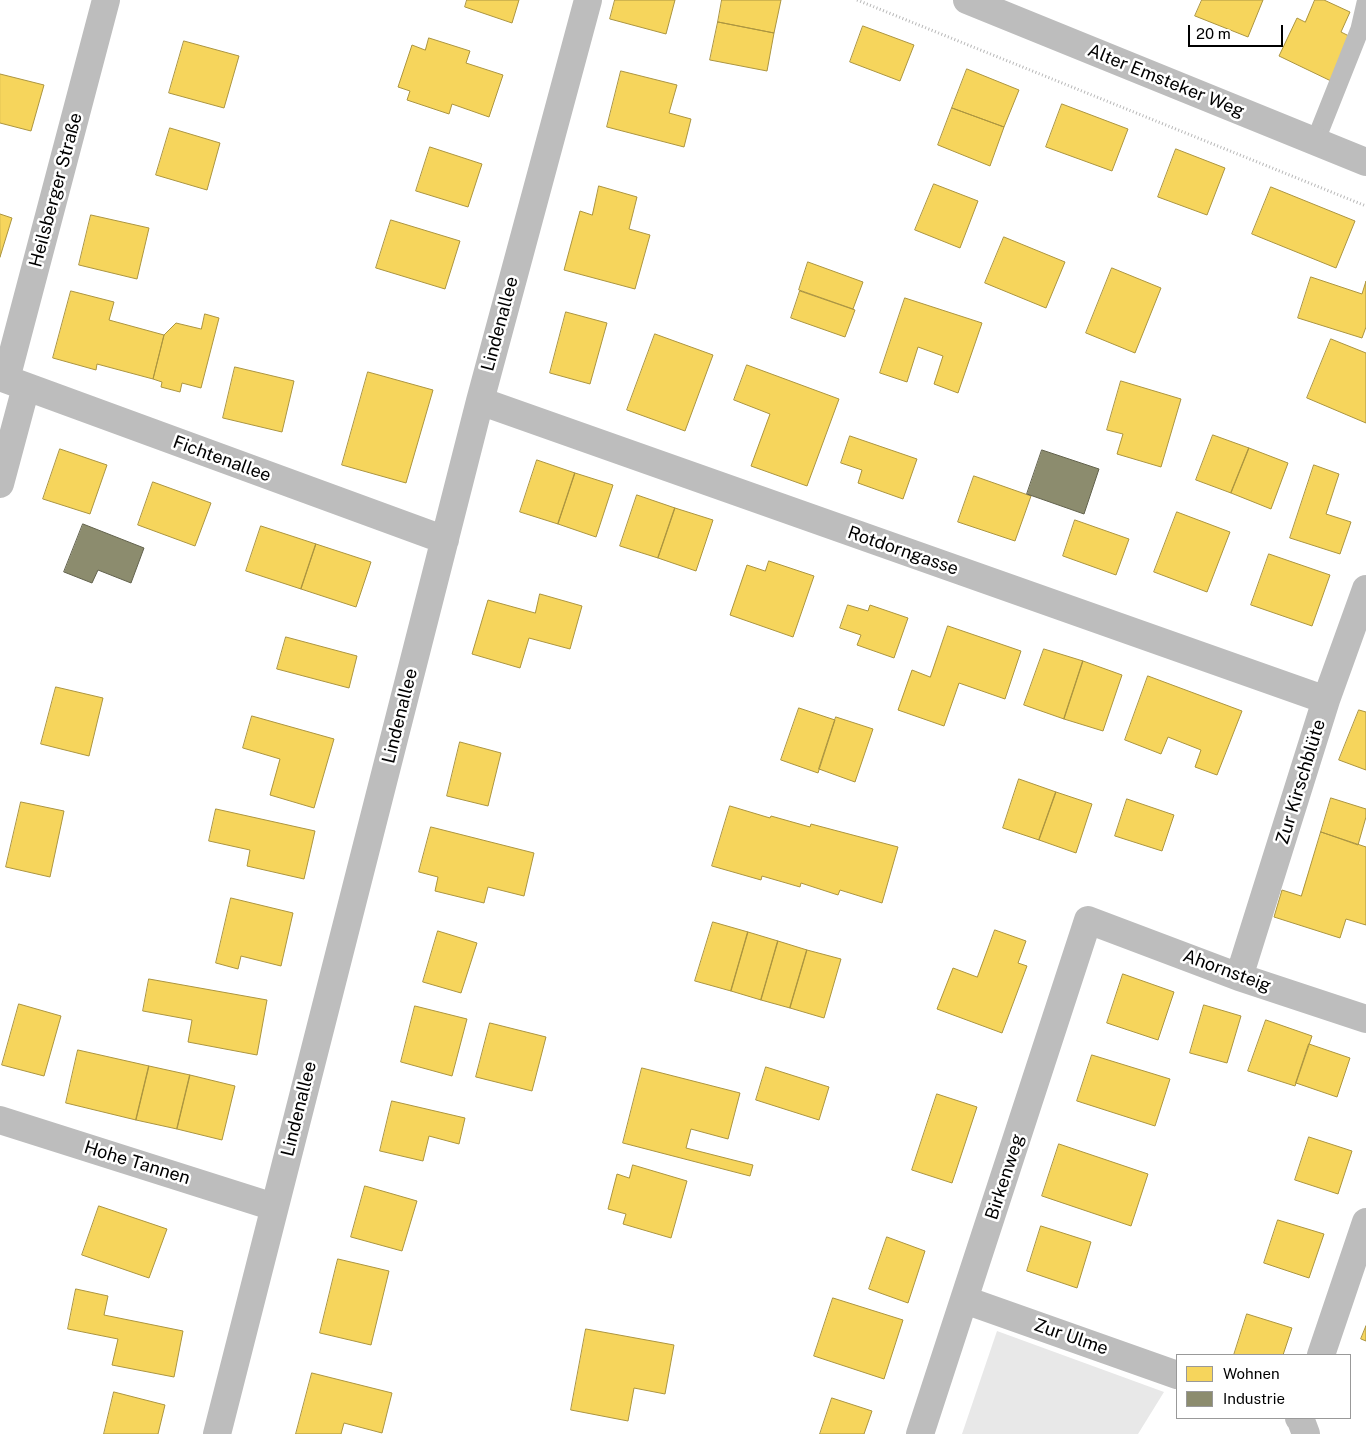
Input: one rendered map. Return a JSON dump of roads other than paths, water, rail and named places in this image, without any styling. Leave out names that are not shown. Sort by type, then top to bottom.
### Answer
[{"type":"street","name":"Heilsberger Straße","points":[[0,484],[11,381],[106,0]]},
{"type":"street","name":"Lindenallee","points":[[217,1434],[480,401],[588,0]]},
{"type":"street","name":"Alter Emsteker Weg","points":[[967,0],[1366,162]]},
{"type":"street","name":"Fichtenallee","points":[[11,381],[445,540]]},
{"type":"street","name":"Rotdorngasse","points":[[480,401],[1326,700]]},
{"type":"street","name":"Zur Kirschblüte","points":[[1240,977],[1326,700],[1366,589]]},
{"type":"street","name":"Ahornsteig","points":[[1088,920],[1240,977],[1366,1019]]},
{"type":"street","name":"Birkenweg","points":[[920,1434],[1088,920]]},
{"type":"street","name":"Hohe Tannen","points":[[0,1120],[274,1207]]},
{"type":"street","points":[[1321,1354],[1366,1222]]},
{"type":"street","name":"Zur Ulme","points":[[965,1300],[1176,1375]]},
{"type":"street","points":[[1300,1419],[1306,1434]]},
{"type":"lane","points":[[1315,142],[1360,29],[1366,3]]}]
